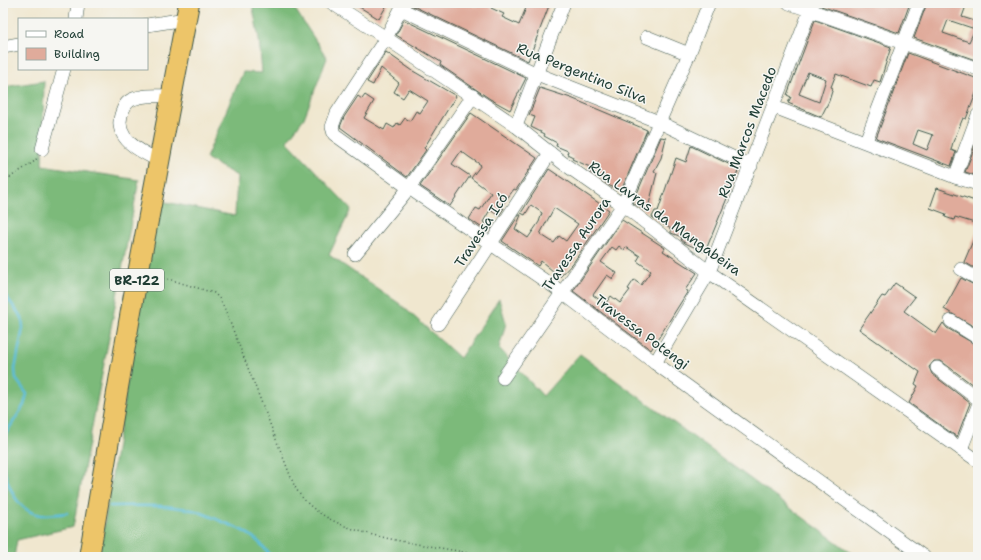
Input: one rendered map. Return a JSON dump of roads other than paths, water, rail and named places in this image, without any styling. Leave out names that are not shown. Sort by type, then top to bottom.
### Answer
[{"type":"highway","name":"BR-122","points":[[89,557],[139,270],[188,11]]},
{"type":"street","points":[[76,18],[78,3]]},
{"type":"street","name":"Rua Lavras da Mangabeira","points":[[332,3],[516,126],[550,153],[623,205],[709,272],[978,461]]},
{"type":"street","points":[[516,126],[564,3]]},
{"type":"street","name":"Travessa Aurora","points":[[503,378],[623,205],[689,54],[709,3]]},
{"type":"street","points":[[789,3],[811,7],[978,69]]},
{"type":"street","points":[[866,141],[919,3]]},
{"type":"street","points":[[386,38],[403,6]]},
{"type":"street","name":"Rua Pergentino Silva","points":[[403,6],[537,74],[659,122],[751,166]]},
{"type":"street","name":"Rua Marcos Macedo","points":[[656,363],[709,272],[774,107],[811,7]]},
{"type":"street","points":[[148,24],[188,11]]},
{"type":"street","points":[[647,37],[689,54]]},
{"type":"street","name":"Travessa Potengi","points":[[386,38],[337,113],[332,127],[334,134],[337,137],[563,293],[656,363],[924,557]]},
{"type":"street","points":[[3,46],[18,44]]},
{"type":"street","points":[[42,149],[64,70]]},
{"type":"street","points":[[160,161],[135,147],[126,140],[121,130],[120,118],[124,106],[131,100],[142,96],[172,96]]},
{"type":"street","points":[[355,254],[409,188],[473,96]]},
{"type":"street","points":[[774,107],[866,141],[955,177],[978,184]]},
{"type":"street","points":[[955,177],[978,115]]},
{"type":"street","name":"Travessa Icó","points":[[438,324],[550,153]]},
{"type":"street","points":[[961,269],[978,279]]},
{"type":"street","points":[[951,321],[978,338]]},
{"type":"street","points":[[937,368],[978,400]]},
{"type":"street","points":[[961,449],[978,406]]},
{"type":"waterway","points":[[3,292],[22,318],[23,328],[15,369],[16,379],[27,394],[24,405],[3,438]]},
{"type":"waterway","points":[[3,466],[11,490],[26,509],[41,515],[67,513]]},
{"type":"waterway","points":[[110,506],[161,506],[196,511],[231,525],[250,535],[266,550],[271,557]]}]
